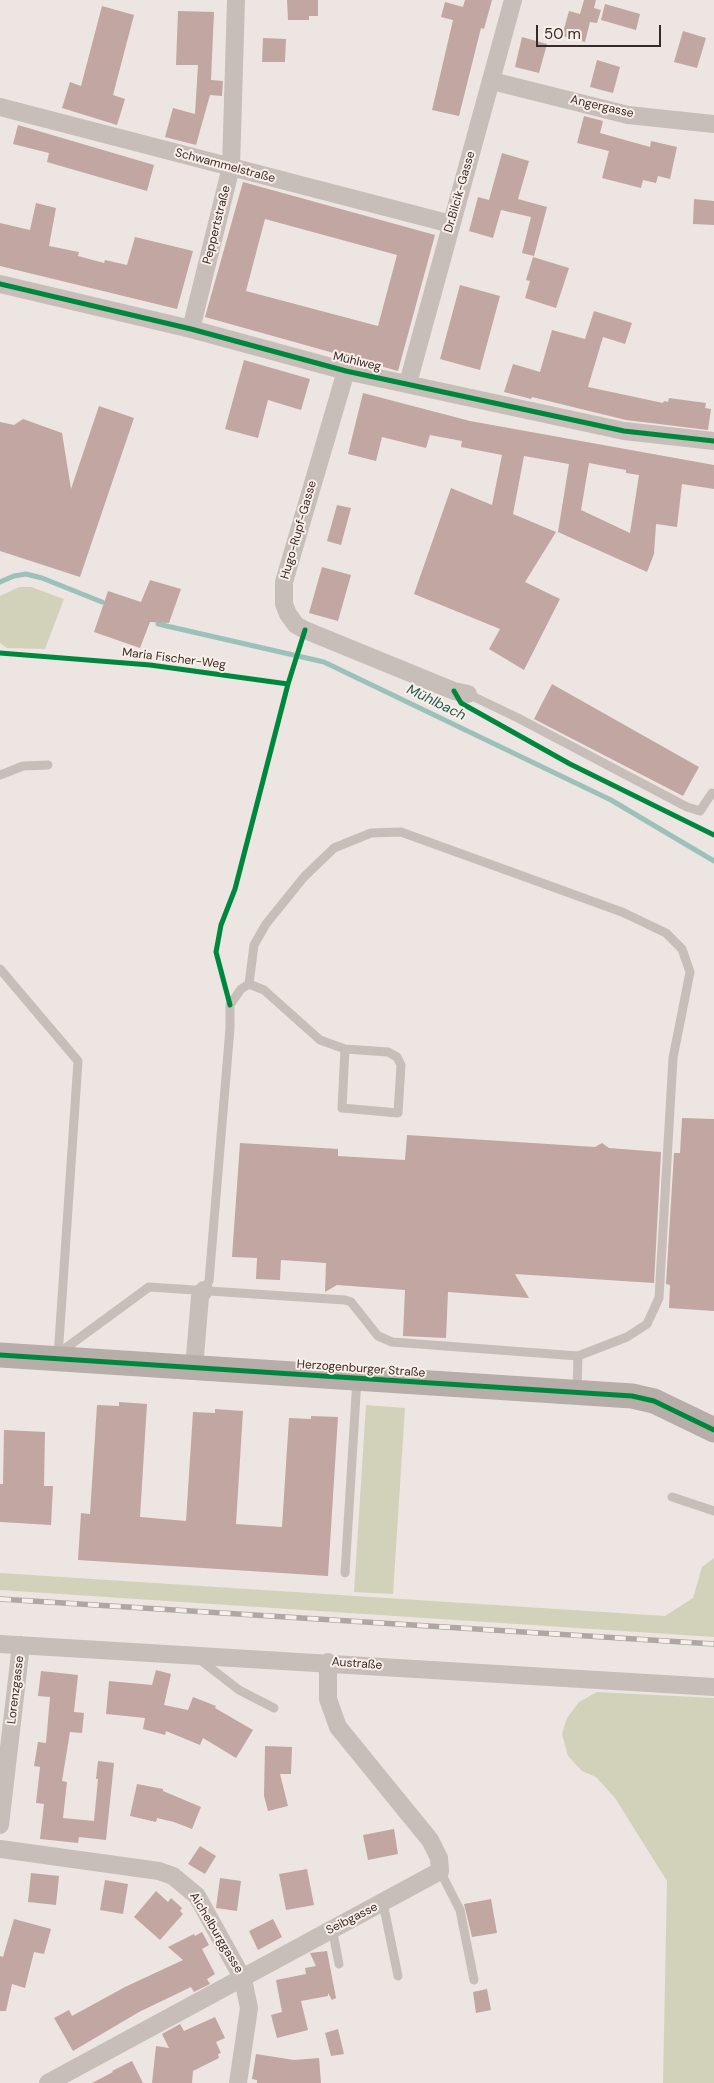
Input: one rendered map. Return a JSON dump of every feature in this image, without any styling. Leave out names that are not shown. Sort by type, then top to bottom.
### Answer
[{"type":"street","name":"Peppertstraße","points":[[191,329],[231,168],[236,0]]},
{"type":"street","name":"Dr.Bilcik-Gasse","points":[[408,383],[513,0]]},
{"type":"street","name":"Angergasse","points":[[492,81],[628,115],[714,124]]},
{"type":"street","name":"Schwammelstraße","points":[[0,107],[451,224]]},
{"type":"street","name":"Mühlweg","points":[[0,284],[191,329],[346,371],[624,431],[714,442]]},
{"type":"street","name":"Hugo-Rupf-Gasse","points":[[346,371],[284,582],[284,604],[288,614],[296,624],[305,630],[454,691],[468,694]]},
{"type":"street","points":[[194,1368],[200,1297],[204,1290]]},
{"type":"street","name":"Herzogenburger Straße","points":[[0,1355],[58,1356],[194,1368],[632,1396],[654,1401],[714,1430]]},
{"type":"street","name":"Austraße","points":[[0,1644],[328,1662],[714,1687]]},
{"type":"street","name":"Lorenzgasse","points":[[0,1825],[21,1645]]},
{"type":"street","points":[[328,1662],[328,1699],[338,1727],[430,1840],[440,1858],[440,1871]]},
{"type":"street","name":"Aichelburggasse","points":[[0,1849],[158,1871],[173,1876],[197,1896],[243,1979],[250,2008],[238,2083]]},
{"type":"street","name":"Seibgasse","points":[[48,2083],[440,1871]]},
{"type":"lane","points":[[468,694],[518,718],[687,807],[700,811],[712,792]]},
{"type":"lane","points":[[0,775],[23,766],[48,765]]},
{"type":"lane","points":[[58,1356],[148,1287],[345,1300],[351,1302],[378,1336],[392,1342],[578,1356],[627,1337],[647,1324],[659,1298],[673,1058],[690,972],[682,949],[666,933],[622,912],[401,832],[371,833],[334,848],[304,877],[272,917],[254,945],[249,984]]},
{"type":"lane","points":[[0,969],[78,1062],[58,1356]]},
{"type":"lane","points":[[204,1290],[209,1282],[230,1028],[230,1005],[241,989],[249,984]]},
{"type":"lane","points":[[249,984],[264,990],[320,1040],[345,1049],[388,1052],[397,1057],[401,1065],[398,1113],[342,1108],[345,1049]]},
{"type":"lane","points":[[577,1392],[578,1356]]},
{"type":"lane","points":[[345,1573],[357,1379]]},
{"type":"lane","points":[[672,1497],[714,1511]]},
{"type":"lane","points":[[195,1655],[239,1690],[274,1708]]},
{"type":"lane","points":[[440,1871],[460,1910],[474,1980]]},
{"type":"lane","points":[[382,1904],[398,1976]]},
{"type":"lane","points":[[332,1928],[339,1964]]},
{"type":"green space","points":[[19,587],[31,587],[64,599],[45,649],[7,648],[0,643],[0,596]]},
{"type":"green space","points":[[366,1405],[405,1408],[393,1594],[354,1592]]},
{"type":"green space","points":[[714,1558],[714,1637],[0,1590],[0,1573],[665,1616],[693,1598],[702,1567]]},
{"type":"green space","points":[[597,1692],[714,1698],[714,2083],[663,2083],[667,1881],[615,1798],[596,1777],[582,1771],[568,1756],[562,1734],[567,1718],[579,1702]]},
{"type":"building","points":[[287,0],[318,0],[318,16],[309,16],[309,20],[288,20]]},
{"type":"building","points":[[465,0],[492,0],[484,29],[481,28],[459,116],[432,110],[453,20],[441,17],[445,2],[463,7]]},
{"type":"building","points":[[584,0],[596,0],[594,8],[601,10],[597,23],[590,22],[585,42],[562,36],[569,11],[580,14]]},
{"type":"building","points":[[605,4],[640,14],[636,30],[601,20]]},
{"type":"building","points":[[102,6],[134,15],[113,95],[125,99],[117,125],[62,108],[70,82],[81,86]]},
{"type":"building","points":[[178,11],[214,12],[211,80],[223,81],[222,96],[210,95],[196,145],[165,137],[173,108],[195,114],[198,65],[176,65]]},
{"type":"building","points":[[683,31],[706,38],[697,68],[674,62]]},
{"type":"building","points":[[522,37],[547,44],[539,73],[515,67]]},
{"type":"building","points":[[263,38],[286,39],[285,62],[262,62]]},
{"type":"building","points":[[597,60],[620,67],[613,93],[590,87]]},
{"type":"building","points":[[584,116],[603,121],[600,133],[650,147],[651,141],[677,147],[670,179],[658,176],[656,183],[643,180],[641,188],[602,178],[609,151],[577,143]]},
{"type":"building","points":[[18,125],[154,165],[147,191],[47,162],[49,153],[13,144]]},
{"type":"building","points":[[502,153],[529,161],[518,199],[547,207],[534,256],[522,253],[531,217],[501,210],[493,238],[469,231],[478,197],[489,200]]},
{"type":"building","points":[[243,182],[435,235],[398,371],[205,317]],"holes":[[[265,219],[397,255],[378,326],[246,291]]]},
{"type":"building","points":[[694,199],[714,201],[714,225],[693,224]]},
{"type":"building","points":[[36,203],[56,208],[49,246],[79,252],[78,256],[104,263],[105,260],[127,265],[135,237],[193,251],[177,309],[0,266],[0,223],[30,230]]},
{"type":"building","points":[[533,257],[569,268],[556,308],[525,298],[530,281],[526,280]]},
{"type":"building","points":[[460,285],[500,296],[480,370],[440,359]]},
{"type":"building","points":[[594,311],[632,323],[625,344],[603,337],[588,387],[663,403],[664,401],[668,402],[669,398],[706,403],[705,408],[711,409],[708,430],[626,420],[504,392],[513,364],[540,372],[552,330],[585,339]]},
{"type":"building","points":[[244,360],[310,379],[301,410],[268,400],[258,438],[225,429]]},
{"type":"building","points":[[363,393],[470,421],[714,465],[714,489],[682,484],[677,527],[656,524],[654,554],[647,572],[558,532],[569,464],[524,456],[513,514],[556,532],[525,582],[560,599],[524,670],[489,649],[500,629],[414,594],[451,488],[492,505],[502,455],[461,447],[462,441],[430,435],[426,448],[382,437],[376,461],[348,454]],"holes":[[[589,463],[626,470],[626,473],[639,475],[630,533],[581,510]]]},
{"type":"building","points":[[99,406],[134,418],[80,577],[0,551],[0,422],[14,425],[23,419],[62,433],[71,489]]},
{"type":"building","points":[[337,505],[351,508],[341,545],[327,541]]},
{"type":"building","points":[[322,567],[351,575],[338,621],[309,613]]},
{"type":"building","points":[[150,580],[181,589],[169,623],[150,622],[140,648],[94,632],[108,591],[141,602]]},
{"type":"building","points":[[552,684],[699,767],[683,796],[534,719]]},
{"type":"building","points":[[682,1118],[714,1119],[714,1311],[669,1308],[670,1285],[666,1284],[674,1153],[680,1153]]},
{"type":"building","points":[[407,1135],[595,1147],[602,1143],[609,1148],[661,1152],[654,1283],[515,1274],[529,1298],[448,1292],[446,1338],[403,1336],[405,1290],[337,1285],[325,1292],[326,1263],[281,1260],[280,1280],[256,1279],[257,1258],[232,1257],[240,1143],[338,1149],[338,1156],[405,1160]]},
{"type":"building","points":[[119,1402],[147,1404],[140,1517],[186,1521],[193,1412],[215,1413],[215,1409],[243,1411],[236,1524],[282,1527],[289,1418],[311,1419],[311,1416],[338,1417],[328,1576],[78,1560],[81,1513],[90,1514],[97,1405],[119,1406]]},
{"type":"building","points":[[4,1430],[45,1432],[44,1486],[53,1486],[51,1525],[0,1522],[0,1484],[3,1484]]},
{"type":"building","points":[[156,1670],[171,1674],[164,1705],[188,1710],[193,1697],[216,1706],[215,1708],[253,1730],[236,1758],[203,1738],[200,1745],[166,1731],[165,1735],[143,1729],[145,1718],[106,1714],[109,1681],[152,1685]]},
{"type":"building","points":[[41,1671],[78,1675],[74,1712],[84,1713],[82,1733],[70,1732],[62,1781],[67,1782],[63,1818],[94,1821],[98,1761],[114,1763],[106,1840],[79,1837],[78,1843],[40,1839],[44,1804],[36,1803],[40,1767],[34,1766],[38,1742],[46,1743],[50,1697],[38,1696]]},
{"type":"building","points":[[265,1746],[292,1747],[291,1774],[280,1774],[288,1806],[268,1811],[264,1796]]},
{"type":"building","points":[[137,1784],[163,1789],[163,1791],[201,1807],[192,1829],[157,1818],[156,1822],[130,1816]]},
{"type":"building","points":[[394,1829],[398,1854],[368,1860],[363,1835]]},
{"type":"building","points":[[200,1846],[216,1856],[205,1874],[188,1864]]},
{"type":"building","points":[[307,1869],[314,1905],[286,1910],[279,1874]]},
{"type":"building","points":[[31,1873],[59,1876],[56,1905],[28,1902]]},
{"type":"building","points":[[220,1878],[241,1881],[237,1911],[216,1908]]},
{"type":"building","points":[[105,1880],[128,1884],[123,1914],[100,1910]]},
{"type":"building","points":[[156,1891],[168,1902],[171,1898],[182,1908],[180,1911],[183,1914],[160,1940],[134,1917]]},
{"type":"building","points":[[491,1899],[497,1933],[472,1937],[464,1904]]},
{"type":"building","points":[[14,1919],[51,1929],[44,1954],[34,1952],[25,1988],[12,1984],[6,2011],[0,2011],[0,1956],[3,1957]]},
{"type":"building","points":[[273,1919],[282,1937],[258,1950],[249,1931]]},
{"type":"building","points":[[202,1932],[209,1945],[202,1949],[215,1974],[207,1979],[210,1984],[194,1992],[191,1987],[139,2012],[73,2051],[54,2018],[69,2010],[72,2016],[125,1987],[183,1960],[168,1947]]},
{"type":"building","points":[[327,1951],[336,1998],[332,2000],[328,1993],[328,1996],[301,2001],[308,2030],[277,2038],[271,2015],[282,2012],[276,1980],[306,1974],[305,1968],[316,1966],[310,1953]]},
{"type":"building","points":[[487,1989],[491,2010],[476,2013],[473,1992]]},
{"type":"building","points":[[215,2017],[225,2038],[216,2042],[221,2053],[218,2054],[219,2058],[193,2071],[192,2083],[152,2083],[156,2046],[169,2048],[162,2034],[180,2024],[184,2031]]},
{"type":"building","points":[[338,2029],[344,2054],[331,2056],[325,2033]]},
{"type":"building","points":[[256,2054],[294,2060],[319,2058],[321,2083],[257,2083],[257,2080],[252,2079]]},
{"type":"building","points":[[132,2061],[143,2083],[92,2083],[112,2071]]},
{"type":"waterway","name":"Mühlbach","points":[[0,582],[14,576],[26,574],[42,578],[102,602]]},
{"type":"waterway","name":"Mühlbach","points":[[158,624],[324,662],[611,800],[714,861]]},
{"type":"railway","points":[[0,1599],[714,1644]]},
{"type":"cycle path","points":[[0,284],[191,329],[346,371],[624,431],[714,441]]},
{"type":"cycle path","name":"Maria Fischer-Weg","points":[[0,653],[150,665],[288,684],[305,630]]},
{"type":"cycle path","points":[[230,1005],[216,952],[221,925],[235,889],[288,684]]},
{"type":"cycle path","points":[[454,691],[461,703],[570,764],[714,835]]},
{"type":"cycle path","points":[[0,1355],[632,1396],[654,1401],[714,1430]]}]
